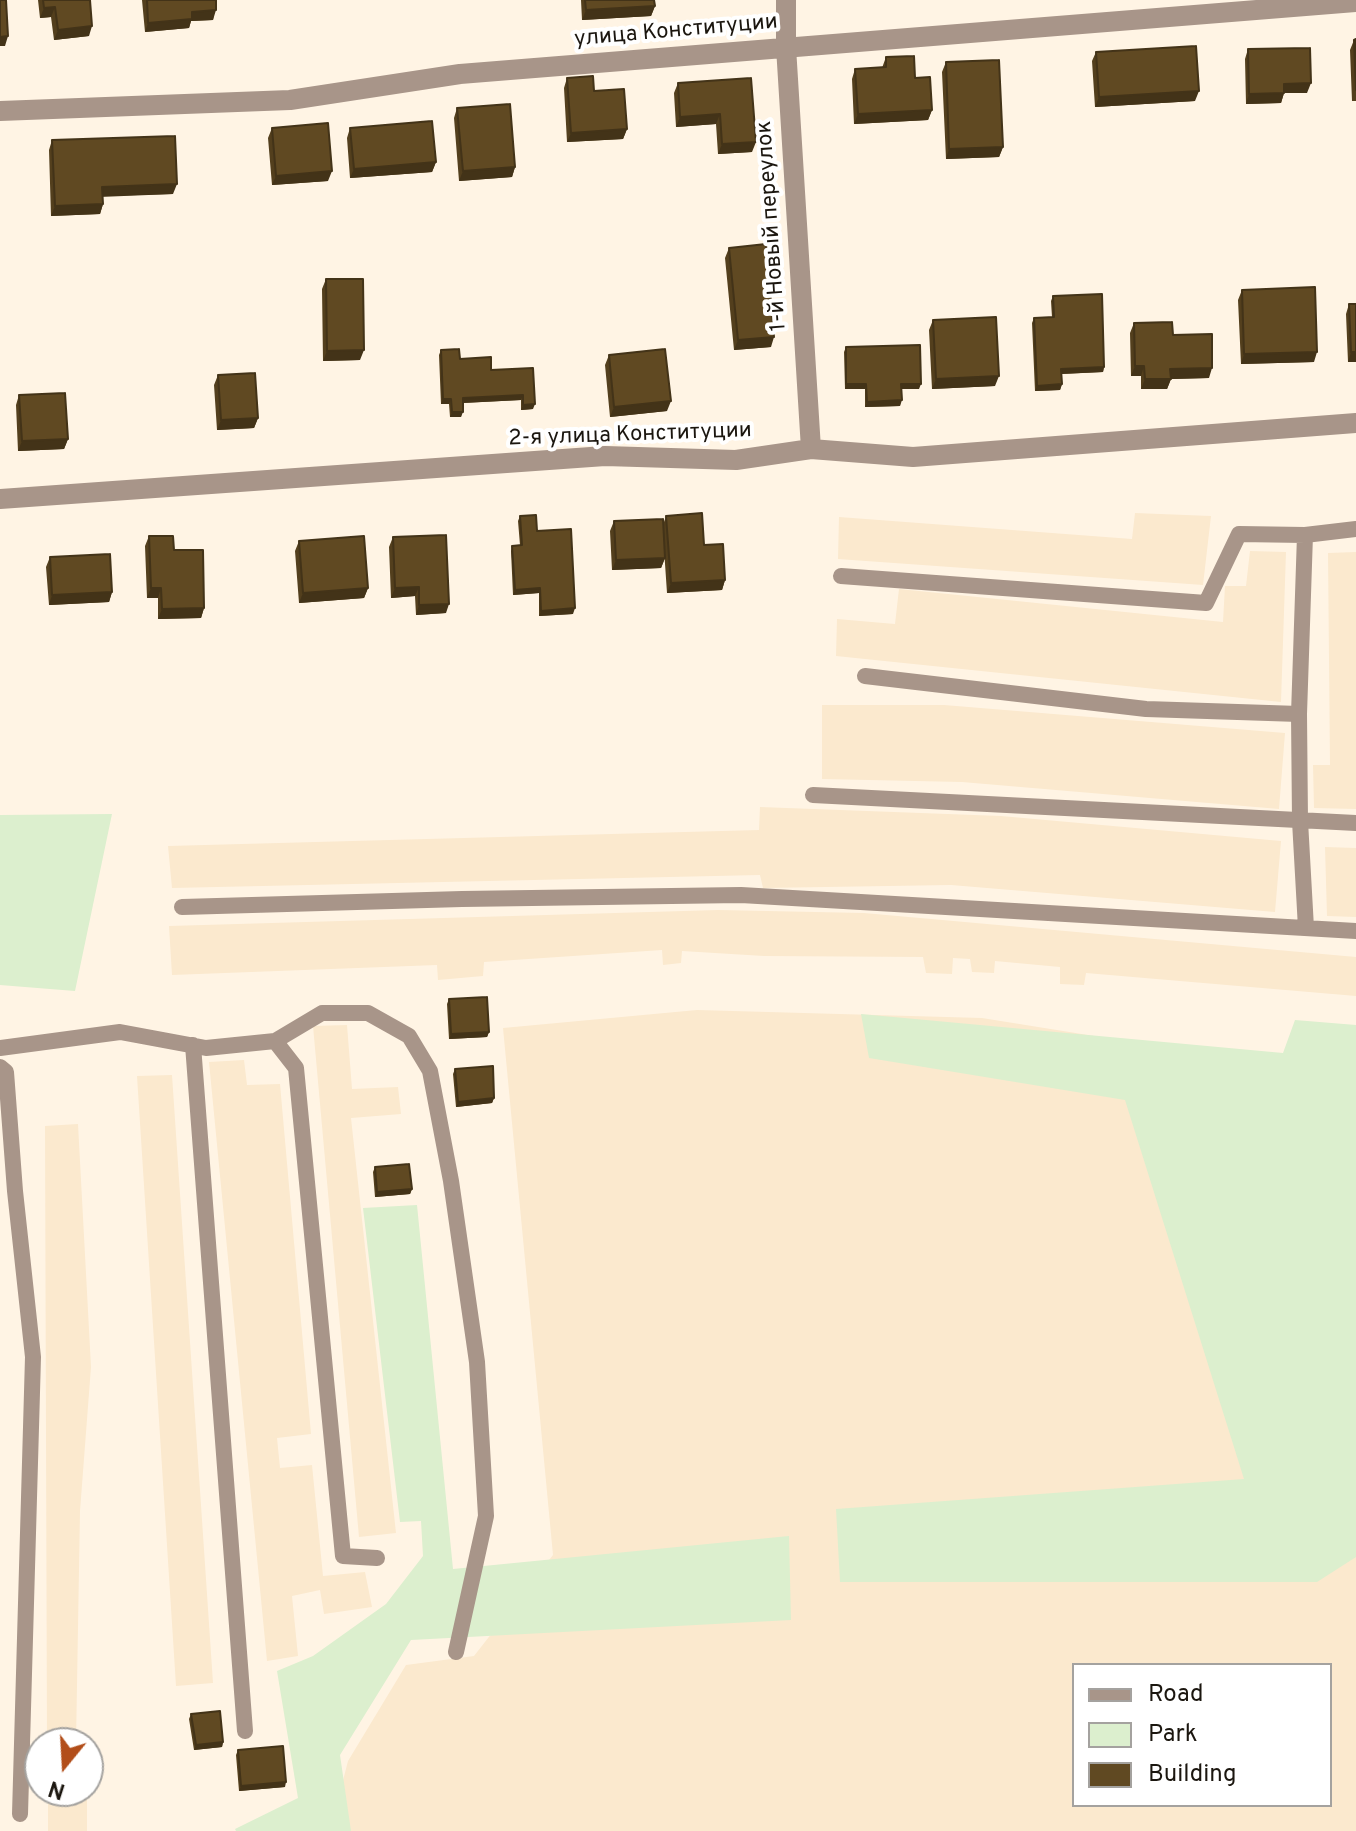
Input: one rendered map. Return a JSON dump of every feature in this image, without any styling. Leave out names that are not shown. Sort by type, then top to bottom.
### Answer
[{"type":"street","name":"1-й Новый переулок","points":[[786,0],[786,47],[811,449]]},
{"type":"street","name":"улица Конституции","points":[[0,111],[290,100],[460,74],[1356,2]]},
{"type":"street","name":"2-я улица Конституции","points":[[0,499],[605,456],[736,460],[811,449],[913,457],[1356,423]]},
{"type":"lane","points":[[841,576],[1206,603],[1239,534],[1305,535],[1356,529]]},
{"type":"lane","points":[[1305,535],[1299,714],[1300,821],[1306,928]]},
{"type":"lane","points":[[865,676],[1146,709],[1299,714]]},
{"type":"lane","points":[[813,795],[1356,823]]},
{"type":"lane","points":[[182,907],[741,895],[1356,931]]},
{"type":"lane","points":[[0,1048],[120,1032],[206,1048],[275,1041],[322,1013],[368,1013],[409,1036],[430,1071],[451,1181],[477,1362],[486,1516],[456,1652]]},
{"type":"lane","points":[[275,1041],[296,1068],[343,1556],[377,1558]]},
{"type":"lane","points":[[193,1045],[245,1731]]},
{"type":"lane","points":[[0,1067],[6,1072],[33,1357],[20,1814]]},
{"type":"shaded area","points":[[1135,513],[1211,516],[1203,585],[838,559],[839,517],[1132,539]]},
{"type":"shaded area","points":[[1250,551],[1286,552],[1281,702],[836,656],[837,619],[895,624],[899,589],[1223,622],[1225,586],[1246,586]]},
{"type":"shaded area","points":[[1356,552],[1356,809],[1314,808],[1313,765],[1330,765],[1328,553]]},
{"type":"shaded area","points":[[822,705],[944,705],[1285,733],[1279,809],[962,782],[822,779]]},
{"type":"shaded area","points":[[760,807],[1001,816],[1281,841],[1275,912],[951,885],[763,888],[760,875],[172,888],[168,846],[759,830]]},
{"type":"shaded area","points":[[1325,847],[1356,848],[1356,917],[1327,916]]},
{"type":"shaded area","points":[[718,910],[864,913],[1356,957],[1356,996],[1086,973],[1084,985],[1060,984],[1060,967],[995,961],[994,973],[972,972],[970,959],[953,958],[952,974],[926,973],[923,957],[764,956],[682,951],[681,963],[663,965],[662,950],[484,962],[483,976],[438,980],[437,965],[172,975],[169,926]]},
{"type":"shaded area","points":[[697,1010],[982,1018],[1356,1078],[1356,1831],[330,1831],[348,1761],[406,1665],[474,1656],[553,1555],[503,1028]]},
{"type":"shaded area","points":[[347,1025],[352,1089],[398,1087],[401,1114],[351,1118],[396,1533],[359,1537],[313,1026]]},
{"type":"shaded area","points":[[244,1060],[247,1085],[280,1084],[311,1434],[277,1438],[280,1468],[312,1465],[323,1576],[365,1572],[372,1607],[324,1614],[320,1590],[292,1596],[298,1656],[267,1661],[209,1062]]},
{"type":"shaded area","points":[[172,1075],[213,1683],[176,1686],[137,1076]]},
{"type":"shaded area","points":[[78,1124],[91,1367],[80,1511],[76,1727],[47,1727],[45,1126]]},
{"type":"shaded area","points":[[48,1807],[87,1807],[87,1831],[48,1831]]},
{"type":"green space","points":[[112,814],[75,991],[0,985],[0,815]]},
{"type":"green space","points":[[861,1014],[1283,1053],[1295,1020],[1356,1025],[1356,1557],[1317,1582],[840,1582],[836,1509],[1244,1479],[1125,1100],[869,1058]]},
{"type":"green space","points":[[417,1205],[453,1569],[789,1536],[791,1620],[411,1640],[340,1755],[351,1831],[236,1831],[298,1798],[277,1671],[313,1656],[386,1604],[423,1556],[421,1521],[400,1522],[363,1208]]},
{"type":"building","points":[[0,0],[6,0],[8,36],[0,37]]},
{"type":"building","points":[[43,0],[90,0],[92,26],[58,30],[55,7],[44,8]]},
{"type":"building","points":[[147,0],[216,0],[216,10],[192,12],[192,19],[148,23]]},
{"type":"building","points":[[585,0],[654,0],[655,6],[586,10]]},
{"type":"building","points":[[1356,39],[1356,90],[1354,40]]},
{"type":"building","points":[[1196,46],[1199,91],[1099,97],[1096,52]]},
{"type":"building","points":[[1310,48],[1311,83],[1284,84],[1284,93],[1249,94],[1248,49]]},
{"type":"building","points":[[914,56],[915,78],[930,77],[932,110],[858,114],[855,69],[886,67],[886,57]]},
{"type":"building","points":[[999,60],[1003,147],[949,149],[946,62]]},
{"type":"building","points":[[593,76],[594,91],[624,89],[627,129],[571,133],[567,78]]},
{"type":"building","points":[[751,78],[756,142],[722,144],[720,114],[680,117],[678,83]]},
{"type":"building","points":[[510,104],[515,167],[463,171],[457,108]]},
{"type":"building","points":[[432,121],[436,162],[354,169],[350,128]]},
{"type":"building","points":[[328,123],[332,171],[276,176],[272,128]]},
{"type":"building","points":[[175,136],[177,184],[102,187],[103,204],[55,206],[52,140]]},
{"type":"building","points":[[766,244],[774,337],[738,340],[729,248]]},
{"type":"building","points":[[326,279],[363,279],[364,350],[327,351]]},
{"type":"building","points":[[1315,287],[1317,352],[1244,354],[1242,290]]},
{"type":"building","points":[[1102,294],[1104,367],[1061,369],[1062,384],[1037,386],[1034,318],[1054,317],[1053,296]]},
{"type":"building","points":[[1349,304],[1356,304],[1356,352],[1351,352]]},
{"type":"building","points":[[996,317],[999,376],[936,379],[933,320]]},
{"type":"building","points":[[1172,322],[1173,335],[1212,334],[1212,368],[1170,369],[1171,379],[1145,379],[1144,366],[1135,366],[1134,323]]},
{"type":"building","points":[[920,345],[921,384],[901,384],[902,400],[867,402],[866,384],[846,384],[846,347]]},
{"type":"building","points":[[459,349],[460,359],[491,357],[491,370],[533,368],[535,404],[523,405],[523,395],[463,398],[463,412],[452,412],[451,399],[443,399],[441,350]]},
{"type":"building","points":[[665,349],[671,401],[614,407],[609,355]]},
{"type":"building","points":[[255,373],[258,418],[221,420],[218,375]]},
{"type":"building","points":[[65,393],[68,439],[22,441],[19,395]]},
{"type":"building","points":[[702,513],[704,545],[723,544],[725,580],[671,583],[666,516]]},
{"type":"building","points":[[536,515],[537,531],[571,529],[575,608],[541,611],[540,588],[515,590],[512,546],[522,545],[520,516]]},
{"type":"building","points":[[663,519],[665,558],[616,560],[614,521]]},
{"type":"building","points":[[446,535],[449,604],[419,605],[419,587],[395,588],[393,537]]},
{"type":"building","points":[[149,536],[173,536],[174,550],[203,550],[204,608],[162,609],[161,588],[151,588]]},
{"type":"building","points":[[364,536],[368,588],[303,593],[299,541]]},
{"type":"building","points":[[110,554],[112,592],[52,595],[50,557]]},
{"type":"building","points":[[487,997],[489,1032],[451,1034],[449,999]]},
{"type":"building","points":[[493,1066],[494,1098],[458,1102],[455,1069]]},
{"type":"building","points":[[409,1164],[412,1189],[377,1192],[375,1167]]},
{"type":"building","points":[[220,1711],[223,1742],[196,1745],[191,1714]]},
{"type":"building","points":[[283,1746],[286,1782],[241,1786],[238,1750]]}]
